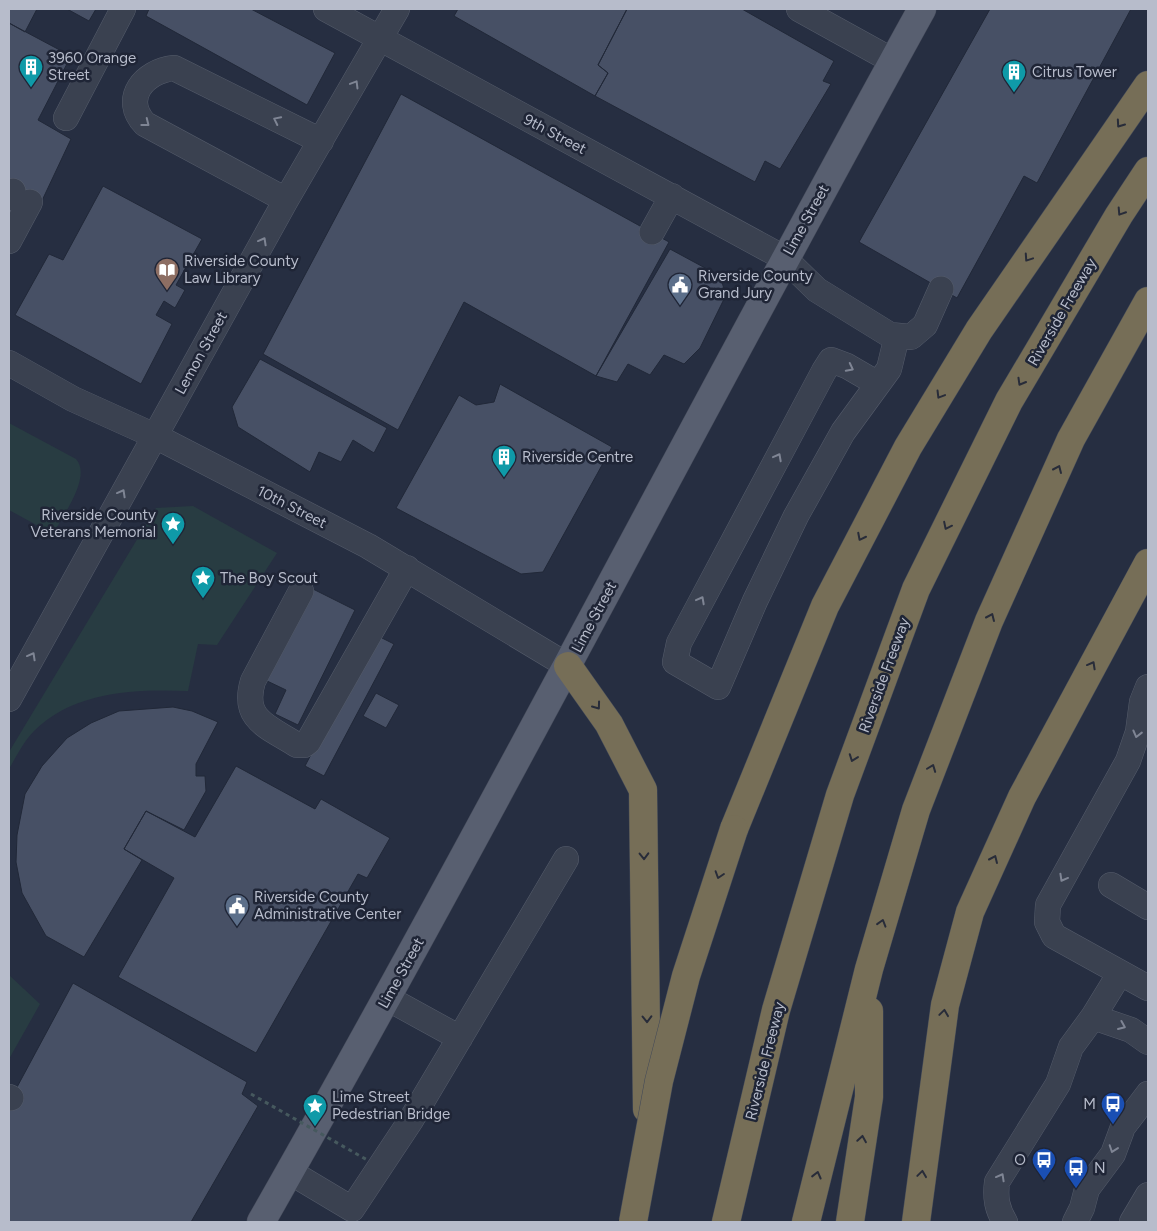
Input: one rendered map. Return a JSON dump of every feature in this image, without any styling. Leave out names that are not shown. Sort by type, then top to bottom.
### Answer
[{"type":"highway","points":[[633,1222],[660,1081],[686,976],[734,829],[825,606],[908,447],[979,330],[1148,85]]},
{"type":"highway","name":"Riverside Freeway","points":[[726,1222],[776,1010],[840,795],[916,589],[1009,402],[1119,215],[1148,171]]},
{"type":"highway","points":[[806,1222],[868,969],[916,810],[989,621],[1071,439],[1148,301]]},
{"type":"highway","points":[[916,1222],[946,1005],[970,912],[1022,797],[1148,563]]},
{"type":"highway","points":[[568,666],[609,724],[642,790],[648,1054],[647,1222]]},
{"type":"highway","points":[[850,1222],[869,1097],[868,969]]},
{"type":"main road","name":"Lime Street","points":[[261,1222],[387,998],[568,666],[784,258],[922,9]]},
{"type":"street","points":[[66,118],[123,9]]},
{"type":"street","name":"9th Street","points":[[326,9],[784,258],[817,290],[890,334],[897,336]]},
{"type":"street","name":"Lemon Street","points":[[9,699],[286,200],[397,9]]},
{"type":"street","points":[[810,11],[893,61]]},
{"type":"street","points":[[286,200],[145,124],[137,115],[134,104],[140,86],[152,74],[174,68],[320,141]]},
{"type":"street","points":[[652,232],[672,196]]},
{"type":"street","points":[[9,240],[17,197]]},
{"type":"street","points":[[878,384],[847,366],[832,360],[824,370],[678,644],[675,662],[718,687],[755,601],[796,516],[843,432],[889,369],[897,336],[911,338],[925,325],[940,289]]},
{"type":"street","name":"10th Street","points":[[9,363],[73,398],[155,436],[368,546],[568,666]]},
{"type":"street","points":[[302,591],[254,681],[249,694],[253,715],[296,745],[304,745],[308,742],[407,568]]},
{"type":"street","points":[[1148,687],[1142,702],[1138,732],[1128,761],[1048,905],[1047,922],[1054,936],[1148,988]]},
{"type":"street","points":[[290,1172],[348,1216],[410,1120],[566,859]]},
{"type":"street","points":[[1111,885],[1148,907]]},
{"type":"street","points":[[1005,1222],[998,1210],[995,1194],[997,1182],[1058,1084],[1071,1046],[1093,1017],[1120,973]]},
{"type":"street","points":[[387,998],[460,1038]]},
{"type":"street","points":[[1093,1017],[1131,1030],[1148,1042]]},
{"type":"street","points":[[1075,1222],[1082,1208],[1087,1189],[1113,1154],[1123,1127],[1148,1094]]},
{"type":"street","points":[[1132,1222],[1148,1195]]},
{"type":"path","points":[[251,1094],[368,1161]]},
{"type":"shaded area","points":[[9,423],[76,459],[80,467],[81,476],[74,496],[53,534],[9,510]]},
{"type":"shaded area","points":[[193,506],[277,553],[217,645],[198,644],[188,691],[127,692],[87,700],[68,708],[50,718],[30,735],[9,769],[9,752],[156,508]]},
{"type":"shaded area","points":[[9,975],[40,1004],[9,1059]]},
{"type":"building","points":[[9,9],[37,9],[25,32],[9,23]]},
{"type":"building","points":[[67,9],[96,9],[89,21]]},
{"type":"building","points":[[149,9],[251,9],[335,53],[307,105],[146,16]]},
{"type":"building","points":[[458,9],[627,9],[598,65],[608,73],[595,96],[454,16]]},
{"type":"building","points":[[627,9],[742,9],[834,61],[823,81],[831,84],[780,169],[765,161],[755,182],[595,96],[608,73],[598,65]]},
{"type":"building","name":"Citrus Tower","points":[[990,9],[1131,9],[1037,183],[1024,176],[957,298],[859,242]]},
{"type":"building","name":"3960 Orange Street","points":[[9,23],[71,56],[38,120],[71,139],[39,207],[9,189]]},
{"type":"building","points":[[401,94],[669,242],[596,376],[464,302],[398,430],[263,354]]},
{"type":"building","points":[[103,186],[202,239],[176,285],[185,290],[175,308],[164,301],[156,315],[172,324],[141,384],[15,315],[49,254],[63,260]]},
{"type":"building","points":[[670,249],[720,276],[726,295],[700,348],[684,364],[664,355],[650,375],[628,364],[617,382],[596,376]]},
{"type":"building","points":[[260,359],[387,428],[374,453],[353,440],[341,462],[319,452],[310,472],[238,427],[232,407]]},
{"type":"building","name":"Riverside Centre","points":[[500,384],[612,447],[543,572],[521,574],[396,508],[459,395],[476,405],[494,402]]},
{"type":"building","points":[[311,588],[355,610],[298,725],[275,714],[286,690],[265,680]]},
{"type":"building","points":[[374,634],[394,644],[324,776],[305,766]]},
{"type":"building","points":[[376,693],[399,705],[386,728],[363,716]]},
{"type":"building","points":[[173,707],[192,711],[218,722],[196,764],[196,776],[205,776],[206,791],[184,830],[146,811],[124,849],[142,860],[84,957],[46,936],[22,893],[16,862],[17,835],[25,794],[42,766],[67,738],[91,723],[119,711]]},
{"type":"building","name":"Riverside County Administrative Center","points":[[236,766],[315,809],[321,799],[390,838],[367,878],[358,874],[256,1053],[118,977],[174,878],[124,849],[146,811],[195,837]]},
{"type":"building","points":[[73,983],[247,1082],[242,1094],[258,1106],[191,1222],[9,1222],[9,1102]]},
{"type":"place","name":"3960 Orange Street","points":[[31,88]]},
{"type":"place","name":"Citrus Tower","points":[[1014,93]]},
{"type":"place","name":"Riverside County Law Library","points":[[167,291]]},
{"type":"place","name":"Riverside County Grand Jury","points":[[680,306]]},
{"type":"place","name":"Riverside Centre","points":[[504,478]]},
{"type":"place","name":"Riverside County Veterans Memorial","points":[[173,545]]},
{"type":"place","name":"The Boy Scout","points":[[203,599]]},
{"type":"place","name":"Riverside County Administrative Center","points":[[237,927]]},
{"type":"place","name":"M","points":[[1113,1125]]},
{"type":"place","name":"Lime Street Pedestrian Bridge","points":[[315,1127]]},
{"type":"place","name":"O","points":[[1044,1181]]},
{"type":"place","name":"N","points":[[1076,1189]]}]
